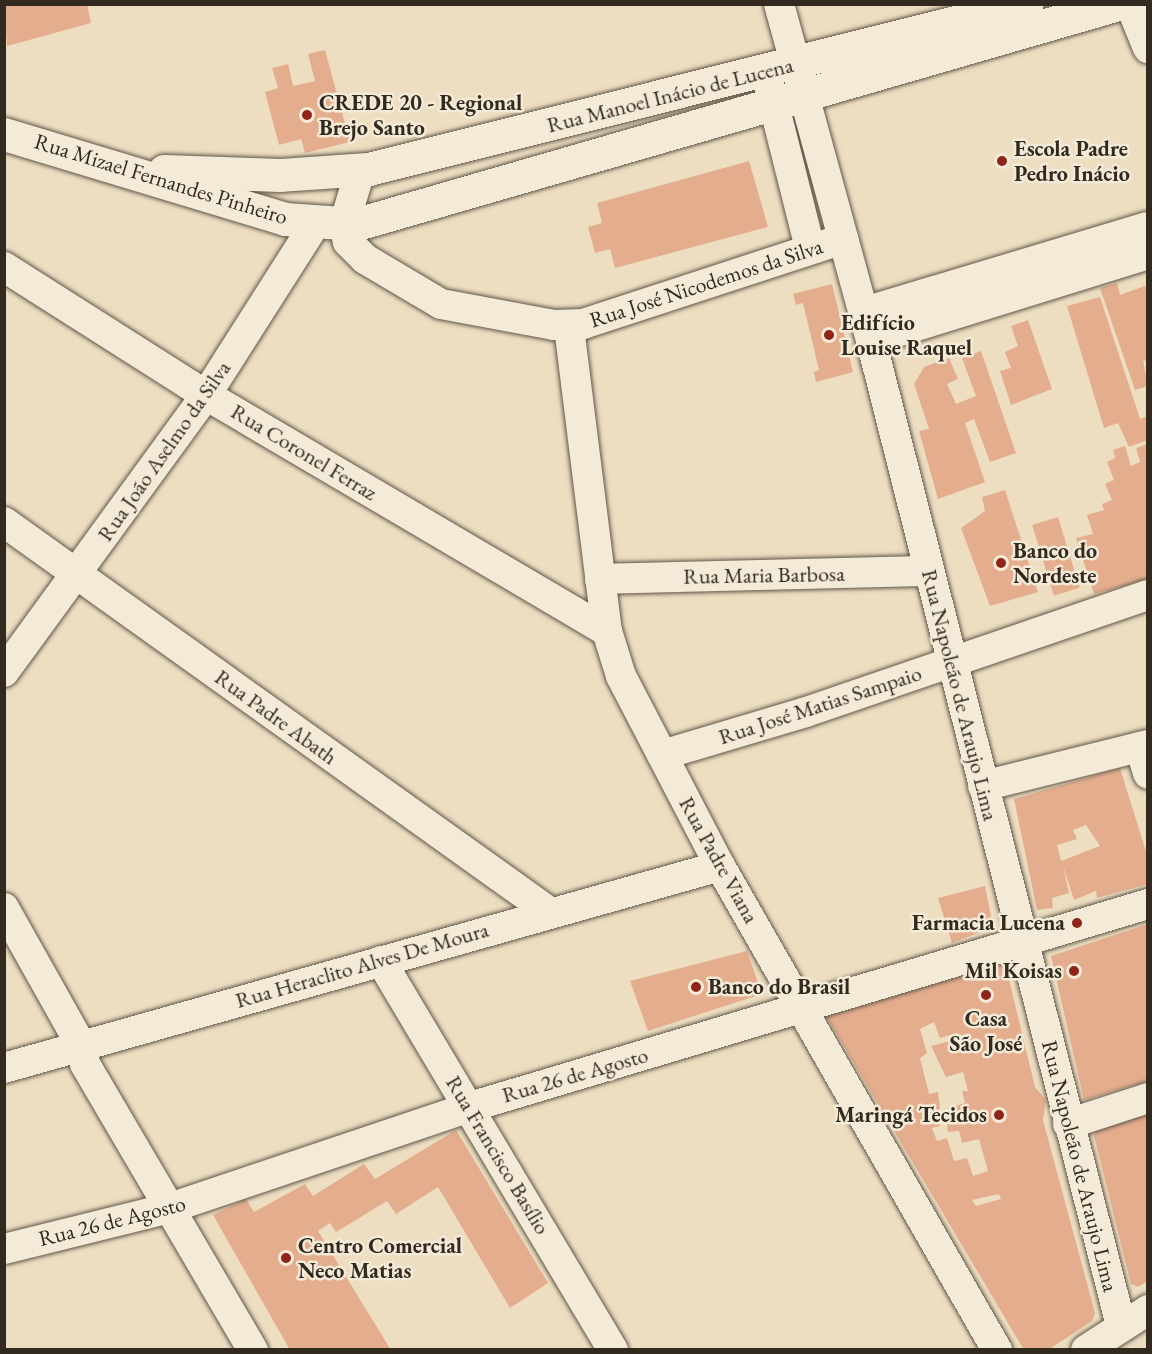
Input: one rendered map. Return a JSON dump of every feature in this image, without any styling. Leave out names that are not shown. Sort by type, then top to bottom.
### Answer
[{"type":"street","points":[[779,4],[785,83],[810,248]]},
{"type":"street","name":"Rua Manoel Inácio de Lucena","points":[[329,224],[385,218],[606,152],[785,83],[1027,4]]},
{"type":"street","name":"Rua Manoel Inácio de Lucena","points":[[132,169],[236,175],[365,170],[592,114],[785,83],[1118,4]]},
{"type":"street","points":[[1130,4],[1148,48]]},
{"type":"street","name":"Rua Napoleão de Araujo Lima","points":[[785,83],[843,239],[867,326],[1121,1326]]},
{"type":"street","points":[[592,114],[606,152]]},
{"type":"street","name":"Rua Mizael Fernandes Pinheiro","points":[[4,134],[132,169],[202,196],[329,224]]},
{"type":"street","points":[[484,140],[498,185]]},
{"type":"street","points":[[365,170],[385,218]]},
{"type":"street","name":"Rua João Aselmo da Silva","points":[[4,672],[77,575],[329,224],[365,170]]},
{"type":"street","points":[[329,224],[365,259],[441,304],[569,327]]},
{"type":"street","name":"Rua José Nicodemos da Silva","points":[[569,327],[843,239]]},
{"type":"street","points":[[867,326],[1146,240]]},
{"type":"street","name":"Rua Coronel Ferraz","points":[[4,267],[206,394],[607,631]]},
{"type":"street","name":"Rua Padre Viana","points":[[569,327],[607,631],[621,676],[720,866],[804,1008],[997,1350]]},
{"type":"street","name":"Rua Padre Abath","points":[[4,522],[548,911]]},
{"type":"street","name":"Rua Maria Barbosa","points":[[600,579],[929,571]]},
{"type":"street","name":"Rua José Matias Sampaio","points":[[662,755],[954,662],[1148,595]]},
{"type":"street","points":[[983,786],[1145,755]]},
{"type":"street","name":"Rua Heraclito Alves De Moura","points":[[4,1068],[78,1053],[548,911],[720,866]]},
{"type":"street","name":"Rua 26 de Agosto","points":[[4,1249],[170,1208],[470,1107],[1148,904]]},
{"type":"street","points":[[4,908],[78,1053]]},
{"type":"street","points":[[4,943],[78,1053],[253,1350]]},
{"type":"street","name":"Rua Francisco Basílio","points":[[381,961],[613,1350]]},
{"type":"street","points":[[1068,1124],[1148,1098]]},
{"type":"street","points":[[1086,1350],[1148,1310]]},
{"type":"building","points":[[4,4],[87,4],[91,23],[7,46]]},
{"type":"building","name":"CREDE 20 - Regional Brejo Santo","points":[[325,50],[350,142],[305,153],[301,139],[279,145],[265,92],[278,88],[272,68],[288,64],[293,86],[315,81],[308,54]]},
{"type":"building","points":[[749,161],[768,227],[615,268],[610,249],[595,253],[588,227],[602,223],[597,203]]},
{"type":"building","points":[[1117,283],[1120,295],[1145,286],[1148,294],[1148,360],[1143,361],[1148,386],[1135,390],[1100,288]]},
{"type":"building","name":"Edifício Louise Raquel","points":[[832,284],[853,372],[816,382],[814,372],[819,370],[803,303],[796,305],[793,294]]},
{"type":"building","points":[[1100,297],[1140,419],[1148,416],[1148,440],[1129,447],[1118,423],[1104,428],[1067,306]]},
{"type":"building","points":[[1028,320],[1052,389],[1011,405],[1000,371],[1011,368],[1005,352],[1018,346],[1011,326]]},
{"type":"building","points":[[981,351],[1016,453],[990,462],[974,419],[965,423],[985,482],[938,499],[919,431],[929,429],[914,384],[924,367],[949,358],[958,379],[947,384],[956,404],[976,396],[962,358]]},
{"type":"building","points":[[1148,444],[1148,579],[1094,594],[1076,538],[1093,534],[1087,515],[1104,510],[1102,504],[1112,500],[1105,484],[1114,480],[1107,462],[1115,458],[1113,450],[1125,446],[1131,466],[1140,462],[1136,448]]},
{"type":"building","name":"Banco do Nordeste","points":[[1005,490],[1038,592],[990,606],[961,528],[985,511],[982,497]]},
{"type":"building","points":[[1058,517],[1080,588],[1054,596],[1032,525]]},
{"type":"building","points":[[1120,768],[1148,858],[1148,884],[1097,898],[1096,891],[1074,900],[1063,866],[1069,893],[1052,898],[1053,908],[1037,910],[1014,799]],"holes":[[[1086,825],[1100,846],[1061,861],[1057,845],[1077,839],[1073,830]]]},
{"type":"building","points":[[985,886],[993,927],[952,943],[938,898]]},
{"type":"building","points":[[1148,924],[1148,1081],[1084,1100],[1051,956]]},
{"type":"building","name":"Banco do Brasil","points":[[747,951],[762,994],[648,1031],[630,981]]},
{"type":"building","points":[[1005,963],[1035,1087],[1046,1100],[1043,1120],[1095,1313],[1092,1321],[1048,1350],[1024,1350],[826,1016]],"holes":[[[934,1022],[940,1038],[957,1033],[958,1039],[931,1046],[946,1077],[963,1072],[968,1091],[962,1091],[965,1103],[955,1106],[956,1117],[946,1120],[948,1132],[959,1131],[962,1143],[979,1139],[988,1171],[973,1176],[967,1158],[954,1161],[947,1138],[937,1141],[932,1128],[940,1126],[936,1111],[940,1109],[938,1092],[929,1094],[920,1058],[927,1053],[920,1029]],[[999,1194],[1001,1199],[976,1206],[972,1200]]]},
{"type":"building","points":[[1148,1111],[1148,1281],[1138,1287],[1131,1284],[1094,1136],[1098,1126]]},
{"type":"building","name":"Centro Comercial Neco Matias","points":[[456,1130],[548,1283],[510,1308],[438,1187],[396,1214],[387,1201],[336,1232],[330,1223],[318,1231],[391,1350],[290,1350],[213,1215],[246,1199],[254,1212],[305,1184],[313,1196],[364,1164],[375,1179]]},
{"type":"place","name":"CREDE 20 - Regional Brejo Santo","points":[[307,115]]},
{"type":"place","name":"Escola Padre Pedro Inácio","points":[[1002,161]]},
{"type":"place","name":"Edifício Louise Raquel","points":[[829,335]]},
{"type":"place","name":"Banco do Nordeste","points":[[1001,563]]},
{"type":"place","name":"Farmacia Lucena","points":[[1077,923]]},
{"type":"place","name":"Mil Koisas","points":[[1074,971]]},
{"type":"place","name":"Banco do Brasil","points":[[696,987]]},
{"type":"place","name":"Casa São José","points":[[986,995]]},
{"type":"place","name":"Maringá Tecidos","points":[[999,1115]]},
{"type":"place","name":"Centro Comercial Neco Matias","points":[[286,1258]]}]
